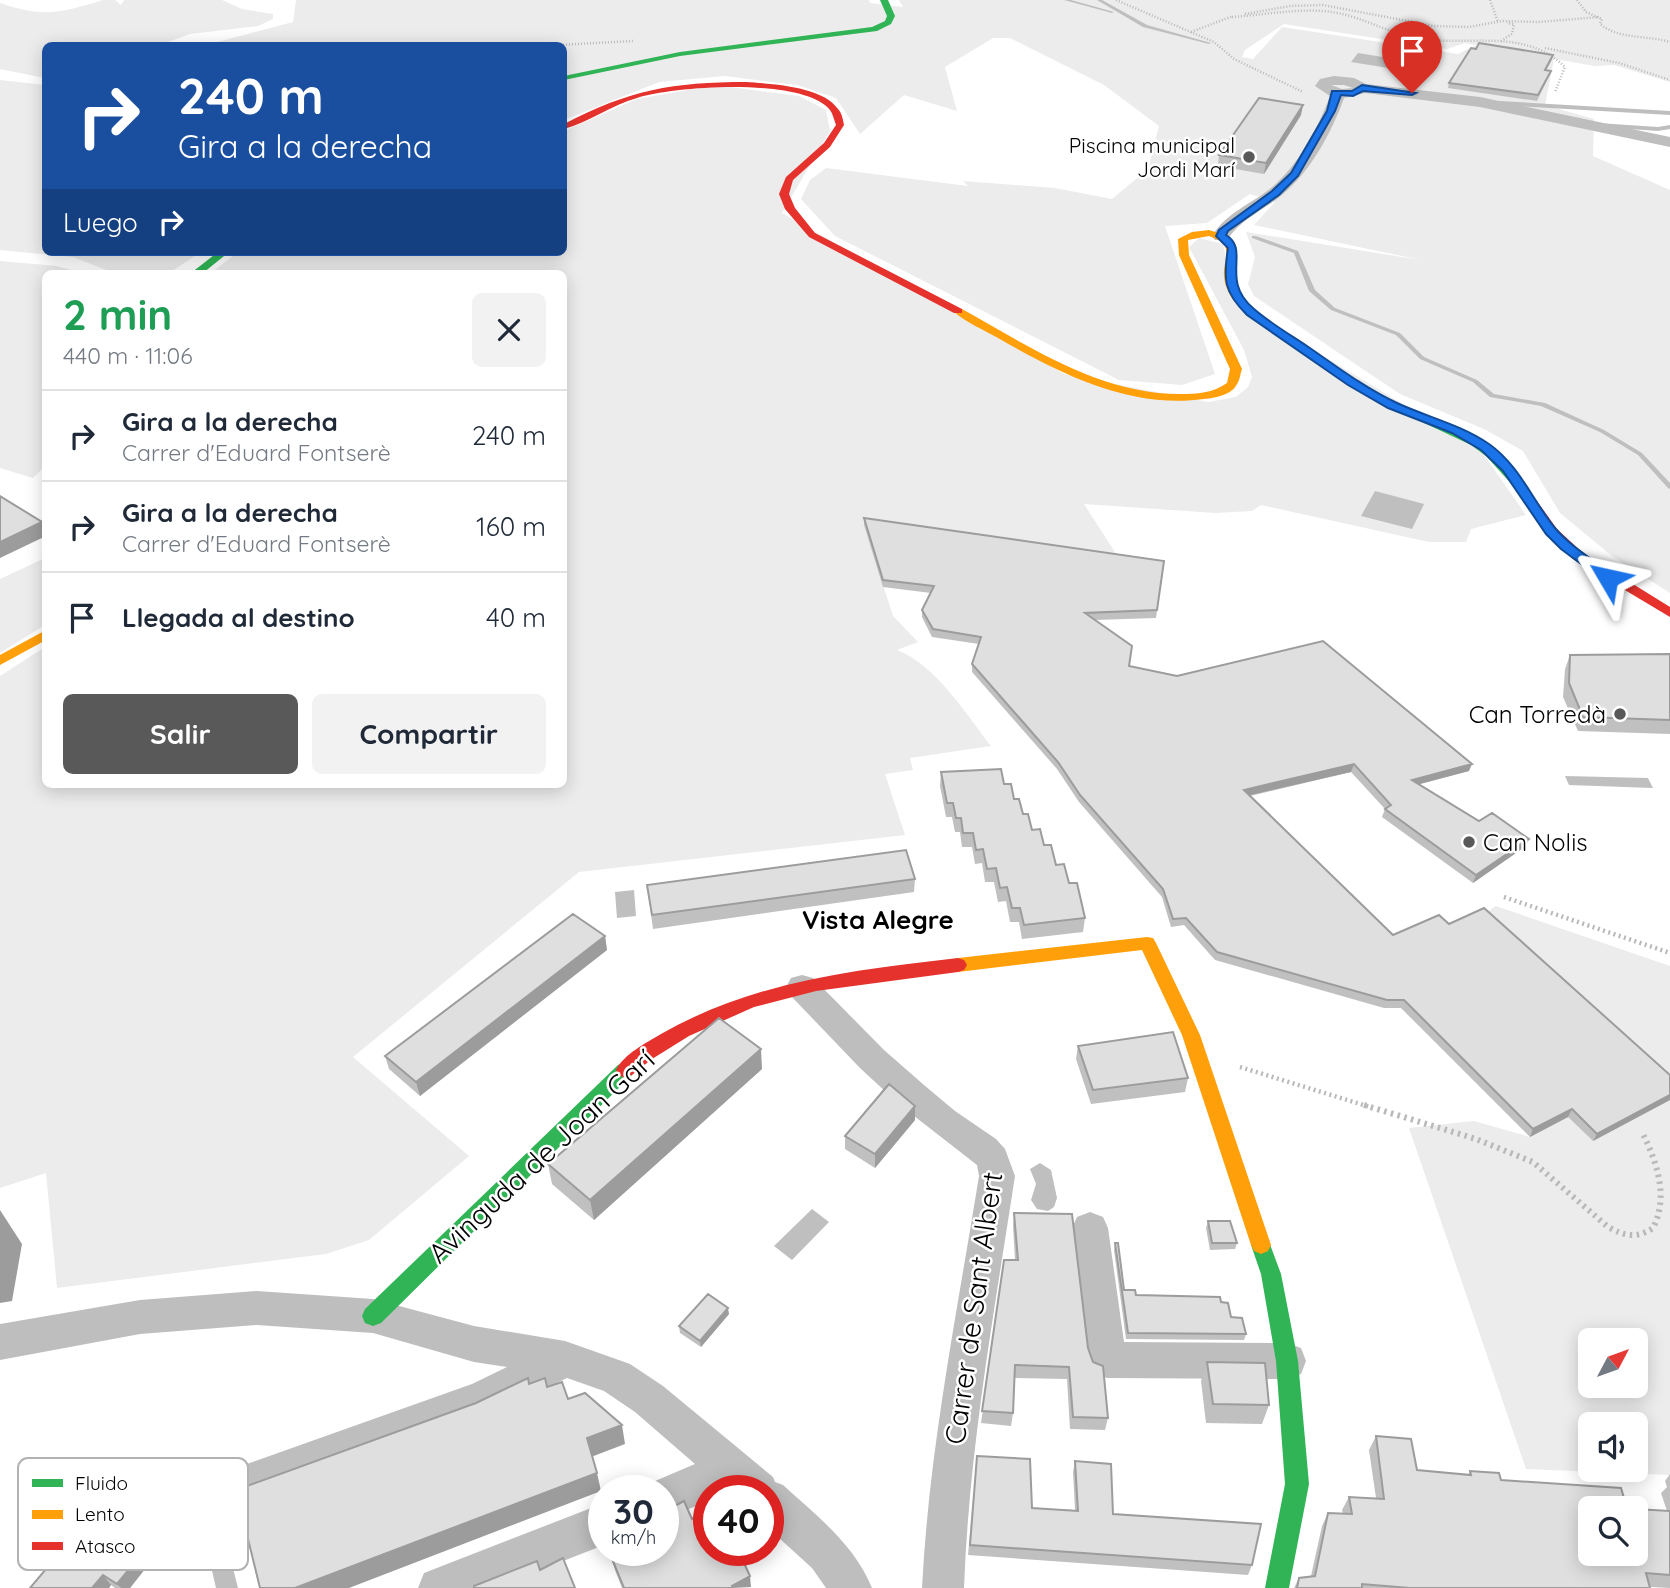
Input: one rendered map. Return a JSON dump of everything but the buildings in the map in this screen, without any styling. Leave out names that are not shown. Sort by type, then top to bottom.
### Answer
[{"type":"street","points":[[567,77],[680,54],[874,29],[888,22],[891,16],[884,0]]},
{"type":"street","points":[[567,126],[624,99],[658,89],[693,84],[767,85],[814,97],[831,107],[840,124],[835,137],[789,179],[783,194],[798,220],[812,235],[1086,378],[1145,396],[1206,396],[1222,393],[1233,385],[1236,369],[1184,256],[1182,243],[1183,239],[1192,235],[1221,236],[1230,242],[1233,248],[1229,274],[1231,286],[1251,313],[1374,396],[1456,431],[1486,447],[1503,463],[1543,521],[1566,546],[1608,578],[1670,613]]},
{"type":"street","points":[[1221,236],[1227,226],[1287,183],[1335,98],[1362,88],[1480,102],[1670,142]]},
{"type":"street","points":[[200,270],[219,256]]},
{"type":"street","points":[[0,661],[42,636]]},
{"type":"street","name":"Avinguda de Joan Garí","points":[[373,1316],[642,1054],[718,1011],[762,995],[826,981],[1147,943],[1191,1035],[1211,1090],[1271,1274],[1287,1361]]},
{"type":"street","name":"Carrer de Sant Albert","points":[[802,987],[902,1086],[993,1158],[997,1176],[953,1457],[946,1515],[943,1588]]},
{"type":"street","points":[[1090,1228],[1107,1360],[1287,1361],[1297,1484],[1277,1588]]},
{"type":"street","points":[[0,1342],[141,1317],[257,1308],[373,1316],[474,1344],[565,1359],[616,1377],[649,1399],[739,1475]]},
{"type":"street","points":[[248,1484],[481,1400],[565,1359]]},
{"type":"street","points":[[784,1514],[827,1553],[851,1588]]},
{"type":"street","points":[[439,1588],[588,1530]]},
{"type":"lane","points":[[1480,102],[1670,113]]},
{"type":"lane","points":[[1575,123],[1658,129],[1670,127]]},
{"type":"lane","points":[[223,1570],[227,1588]]},
{"type":"path","points":[[1116,0],[1214,42],[1234,59],[1291,88],[1335,98]]},
{"type":"path","points":[[1490,0],[1498,22]]},
{"type":"path","points":[[1577,0],[1586,12],[1600,17]]},
{"type":"path","points":[[1191,32],[1232,17],[1290,6],[1323,5],[1434,26],[1469,27],[1498,22],[1600,17]]},
{"type":"path","points":[[1232,17],[1307,11],[1334,12],[1414,37],[1500,42],[1540,48],[1619,63],[1670,80]]},
{"type":"path","points":[[1600,17],[1600,24],[1605,30],[1617,34],[1656,37],[1670,42]]},
{"type":"path","points":[[1498,22],[1514,24],[1512,34],[1500,42]]},
{"type":"path","points":[[1540,48],[1556,55],[1565,67],[1549,108]]},
{"type":"path","points":[[1504,897],[1670,953]]},
{"type":"path","points":[[1237,1066],[1453,1130],[1534,1163],[1554,1175],[1607,1227],[1632,1237],[1646,1233],[1661,1221],[1667,1202],[1661,1166],[1642,1132]]},
{"type":"shaded area","points":[[103,0],[115,0],[121,5],[124,0],[222,0],[242,9],[273,14],[273,19],[258,26],[190,34],[168,42],[42,42],[42,77],[0,69],[0,3],[41,12],[75,8]]},
{"type":"shaded area","points":[[296,0],[869,0],[870,3],[903,7],[899,0],[1670,0],[1670,82],[1614,65],[1595,66],[1554,59],[1545,105],[1594,119],[1593,156],[1670,190],[1670,593],[1612,556],[1560,513],[1523,451],[1486,430],[1400,394],[1254,296],[1248,284],[1255,257],[1246,232],[1421,260],[1254,225],[1275,202],[1250,194],[1207,223],[1165,226],[1215,374],[1182,385],[1119,380],[835,236],[801,199],[810,180],[826,168],[968,186],[963,181],[1055,188],[1112,199],[1148,169],[1159,126],[1104,85],[1010,38],[993,38],[945,67],[957,111],[904,95],[860,134],[836,98],[797,85],[725,76],[659,82],[567,119],[567,42],[217,42],[293,22]],"holes":[[[1284,24],[1447,49],[1465,43],[1484,47],[1474,46],[1458,54],[1282,27],[1253,59],[1242,57],[1245,50]]]},
{"type":"shaded area","points":[[1358,53],[1413,62],[1407,71],[1351,62]]},
{"type":"shaded area","points":[[0,80],[42,85],[42,254],[0,250]]},
{"type":"shaded area","points":[[715,85],[799,96],[826,110],[830,131],[782,213],[1064,374],[1208,402],[1236,397],[1248,387],[1252,377],[1244,350],[1189,247],[1199,238],[1223,244],[1236,303],[1482,452],[1526,515],[1471,529],[1466,542],[1429,542],[1261,505],[1252,511],[1215,513],[1084,504],[1120,560],[864,525],[893,616],[918,642],[897,650],[925,667],[937,679],[991,746],[910,758],[913,770],[885,774],[905,835],[579,872],[353,1057],[469,1156],[369,1240],[326,1254],[57,1288],[46,1173],[0,1188],[0,676],[42,649],[42,788],[567,788],[567,270],[215,270],[233,256],[567,256],[567,130],[637,99]]},
{"type":"shaded area","points":[[63,256],[195,256],[174,270],[106,270],[73,257]]},
{"type":"shaded area","points":[[0,261],[57,266],[71,270],[42,270],[42,469],[33,478],[0,468]]},
{"type":"shaded area","points":[[1375,491],[1424,504],[1412,529],[1361,516]]},
{"type":"shaded area","points":[[42,559],[42,627],[0,653],[0,579]]},
{"type":"shaded area","points":[[1565,776],[1648,778],[1653,788],[1569,785]]},
{"type":"shaded area","points":[[634,890],[636,916],[617,918],[615,892]]},
{"type":"shaded area","points":[[1496,906],[1670,966],[1670,1086],[1481,916]]},
{"type":"shaded area","points":[[1670,1100],[1670,1475],[1648,1474],[1648,1412],[1578,1412],[1578,1471],[1526,1469],[1409,1128],[1474,1121],[1530,1137],[1568,1117],[1593,1141]]},
{"type":"shaded area","points":[[1040,1163],[1051,1170],[1057,1198],[1054,1207],[1048,1211],[1037,1209],[1031,1200],[1036,1184],[1030,1169]]},
{"type":"shaded area","points":[[812,1209],[829,1222],[792,1260],[774,1246]]},
{"type":"waterway","points":[[1066,0],[1112,12]]},
{"type":"waterway","points":[[1099,0],[1145,26],[1209,43]]},
{"type":"waterway","points":[[1254,237],[1296,252],[1312,291],[1333,309],[1398,334],[1422,358],[1475,381],[1492,396],[1543,404],[1602,431],[1640,454],[1670,487]]},
{"type":"traffic: fast","points":[[567,77],[680,54],[874,29],[888,22],[891,16],[884,0]]},
{"type":"traffic: fast","points":[[200,270],[219,256]]},
{"type":"traffic: fast","points":[[1269,326],[1371,394],[1475,442],[1505,467],[1520,486]]},
{"type":"traffic: fast","points":[[373,1316],[625,1070]]},
{"type":"traffic: fast","points":[[1261,1245],[1271,1274],[1287,1361],[1297,1484],[1277,1588]]},
{"type":"traffic: slow","points":[[958,311],[1070,372],[1100,384],[1161,397],[1193,397],[1219,392],[1232,384],[1236,369],[1184,255],[1183,239],[1195,234],[1209,233],[1222,237],[1231,245],[1229,273],[1232,290],[1242,304],[1269,326]]},
{"type":"traffic: slow","points":[[0,661],[42,636]]},
{"type":"traffic: slow","points":[[958,965],[1147,943],[1191,1035],[1261,1245]]},
{"type":"traffic: jam","points":[[567,126],[626,98],[689,86],[775,87],[822,99],[835,110],[840,125],[827,145],[789,179],[784,194],[790,209],[812,235],[958,311]]},
{"type":"traffic: jam","points":[[1520,486],[1552,532],[1578,556],[1670,613]]},
{"type":"traffic: jam","points":[[625,1070],[646,1053],[683,1031],[749,1001],[816,984],[958,965]]},
{"type":"place","name":"Piscina municipal Jordi Marí","points":[[1249,157]]},
{"type":"place","name":"Can Torredà","points":[[1620,714]]},
{"type":"place","name":"Can Nolis","points":[[1469,842]]},
{"type":"district","name":"Vista Alegre","points":[[878,919]]},
{"type":"route","points":[[1412,93],[1362,88],[1353,93],[1335,93],[1337,96],[1331,111],[1287,183],[1224,230],[1221,236],[1230,242],[1234,256],[1229,274],[1231,286],[1251,313],[1353,383],[1392,405],[1456,431],[1486,447],[1507,468],[1551,531],[1585,562],[1608,578]]}]
